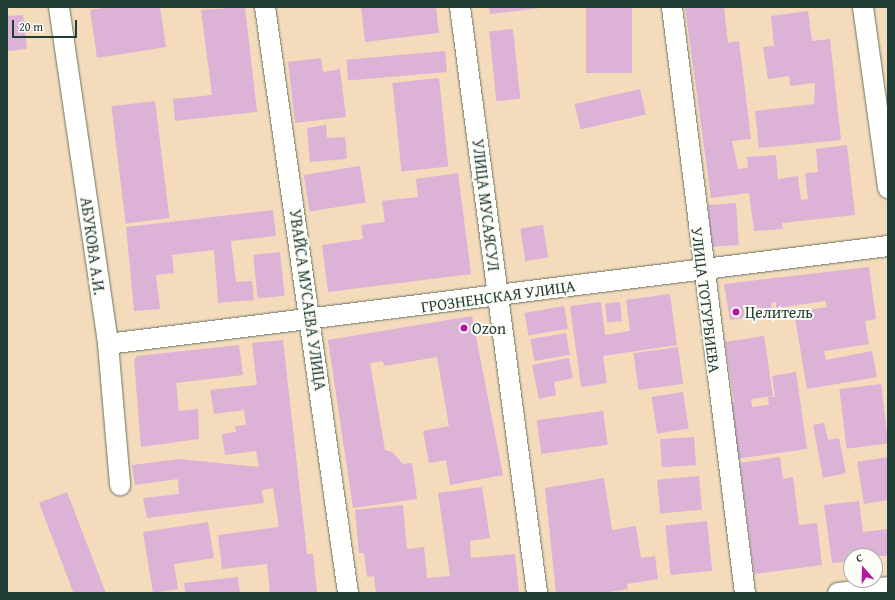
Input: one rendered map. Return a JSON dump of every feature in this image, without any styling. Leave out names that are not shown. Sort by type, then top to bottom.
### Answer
[{"type":"street","name":"АБУКОВА А.И.","points":[[59,7],[108,344],[120,485]]},
{"type":"street","name":"УВАЙСА МУСАЕВА УЛИЦА","points":[[265,7],[312,320],[348,593]]},
{"type":"street","name":"УЛИЦА МУСАЯСУЛ","points":[[460,7],[537,593]]},
{"type":"street","name":"УЛИЦА ТОТУРБИЕВА","points":[[672,7],[702,268],[745,593]]},
{"type":"street","points":[[863,7],[888,188]]},
{"type":"street","name":"ГРОЗНЕНСКАЯ УЛИЦА","points":[[108,344],[312,320],[702,268],[888,246]]},
{"type":"street","points":[[838,593],[888,587]]},
{"type":"building","points":[[110,7],[160,7],[166,47],[97,58],[90,10]]},
{"type":"building","points":[[245,7],[257,112],[175,121],[173,99],[212,95],[201,10]]},
{"type":"building","points":[[361,7],[436,7],[439,33],[365,42]]},
{"type":"building","points":[[489,7],[541,7],[541,8],[490,14]]},
{"type":"building","points":[[586,7],[632,7],[632,73],[586,73]]},
{"type":"building","points":[[685,7],[724,7],[728,43],[739,41],[751,139],[732,141],[738,169],[748,168],[747,157],[776,155],[778,179],[798,176],[801,200],[808,199],[805,173],[818,172],[816,149],[847,145],[855,215],[782,223],[783,229],[754,231],[749,193],[711,198]]},
{"type":"building","points":[[808,11],[812,41],[830,39],[841,140],[759,148],[755,111],[814,104],[815,83],[790,86],[789,76],[768,79],[763,47],[774,46],[771,16]]},
{"type":"building","points":[[23,15],[27,49],[7,51],[7,16]]},
{"type":"building","points":[[513,29],[520,99],[496,101],[489,32]]},
{"type":"building","points":[[445,51],[447,72],[348,81],[346,60]]},
{"type":"building","points":[[321,58],[323,72],[340,69],[346,117],[295,123],[288,62]]},
{"type":"building","points":[[439,78],[448,167],[402,171],[392,83]]},
{"type":"building","points":[[640,89],[646,114],[581,129],[575,104]]},
{"type":"building","points":[[155,101],[169,218],[126,223],[111,106]]},
{"type":"building","points":[[326,125],[327,138],[345,137],[347,159],[310,162],[307,128]]},
{"type":"building","points":[[360,166],[366,203],[309,211],[304,175]]},
{"type":"building","points":[[458,173],[471,274],[328,292],[322,245],[363,239],[361,225],[385,222],[382,201],[418,197],[416,179]]},
{"type":"building","points":[[736,203],[739,245],[711,247],[708,205]]},
{"type":"building","points":[[273,210],[276,236],[231,241],[236,282],[252,281],[254,300],[218,303],[214,250],[172,255],[174,273],[156,275],[160,309],[134,311],[126,227]]},
{"type":"building","points":[[543,225],[548,258],[525,261],[520,229]]},
{"type":"building","points":[[280,252],[285,296],[258,299],[253,255]]},
{"type":"building","points":[[869,267],[876,319],[865,321],[869,344],[824,351],[826,360],[872,351],[877,377],[807,389],[794,312],[827,307],[825,301],[776,308],[776,302],[771,303],[773,313],[730,320],[724,284]]},
{"type":"building","points":[[670,294],[677,345],[603,356],[607,383],[581,387],[570,306],[601,302],[605,335],[630,331],[626,300]]},
{"type":"building","points":[[620,302],[622,321],[607,322],[605,304]]},
{"type":"building","points":[[564,306],[568,329],[529,336],[525,313]]},
{"type":"building","points":[[472,316],[503,475],[450,485],[446,460],[429,463],[423,431],[449,426],[437,357],[385,366],[382,361],[370,363],[385,450],[392,452],[403,464],[412,463],[417,499],[353,508],[328,340]]},
{"type":"building","points":[[566,333],[570,355],[534,361],[531,339]]},
{"type":"building","points":[[764,336],[773,396],[751,399],[752,407],[769,405],[768,397],[775,397],[772,376],[796,372],[807,449],[735,459],[727,402],[734,402],[725,342]]},
{"type":"building","points":[[283,340],[307,554],[313,554],[317,593],[270,593],[267,564],[222,569],[218,535],[279,527],[273,488],[262,490],[264,503],[147,518],[143,498],[179,494],[178,479],[135,485],[132,465],[179,459],[259,467],[256,451],[225,455],[222,434],[236,432],[235,426],[246,425],[244,410],[214,414],[210,390],[257,385],[252,343]]},
{"type":"building","points":[[239,345],[243,375],[176,383],[179,411],[198,409],[199,439],[141,447],[134,360],[137,356]]},
{"type":"building","points":[[678,347],[683,384],[639,390],[633,353]]},
{"type":"building","points":[[569,358],[573,378],[554,382],[556,395],[539,399],[532,365]]},
{"type":"building","points":[[881,384],[888,444],[847,449],[839,389]]},
{"type":"building","points":[[683,392],[689,429],[657,434],[651,397]]},
{"type":"building","points":[[603,411],[608,445],[541,454],[537,420]]},
{"type":"building","points":[[824,423],[828,440],[839,438],[846,473],[823,478],[813,425]]},
{"type":"building","points":[[694,437],[696,465],[662,467],[660,439]]},
{"type":"building","points":[[780,457],[783,479],[793,477],[799,525],[817,523],[822,565],[754,574],[740,463]]},
{"type":"building","points":[[888,457],[888,500],[864,504],[857,462]]},
{"type":"building","points":[[699,476],[702,510],[660,514],[657,480]]},
{"type":"building","points":[[604,478],[612,530],[636,526],[641,558],[655,556],[658,579],[627,584],[628,589],[603,593],[556,593],[545,488]]},
{"type":"building","points":[[482,487],[490,538],[470,541],[471,558],[515,554],[519,593],[376,593],[374,576],[367,577],[364,553],[359,553],[355,510],[403,505],[407,549],[424,547],[427,578],[450,576],[438,493]]},
{"type":"building","points":[[67,492],[106,593],[74,593],[39,503]]},
{"type":"building","points":[[859,501],[863,532],[888,529],[888,556],[883,556],[883,548],[843,548],[843,562],[832,563],[824,505]]},
{"type":"building","points":[[707,521],[712,571],[670,575],[665,525]]},
{"type":"building","points":[[208,522],[214,558],[174,564],[178,589],[153,593],[143,532]]},
{"type":"building","points":[[238,577],[240,593],[185,593],[184,583]]},
{"type":"place","name":"Целитель","points":[[736,312]]},
{"type":"place","name":"Ozon","points":[[464,328]]}]
